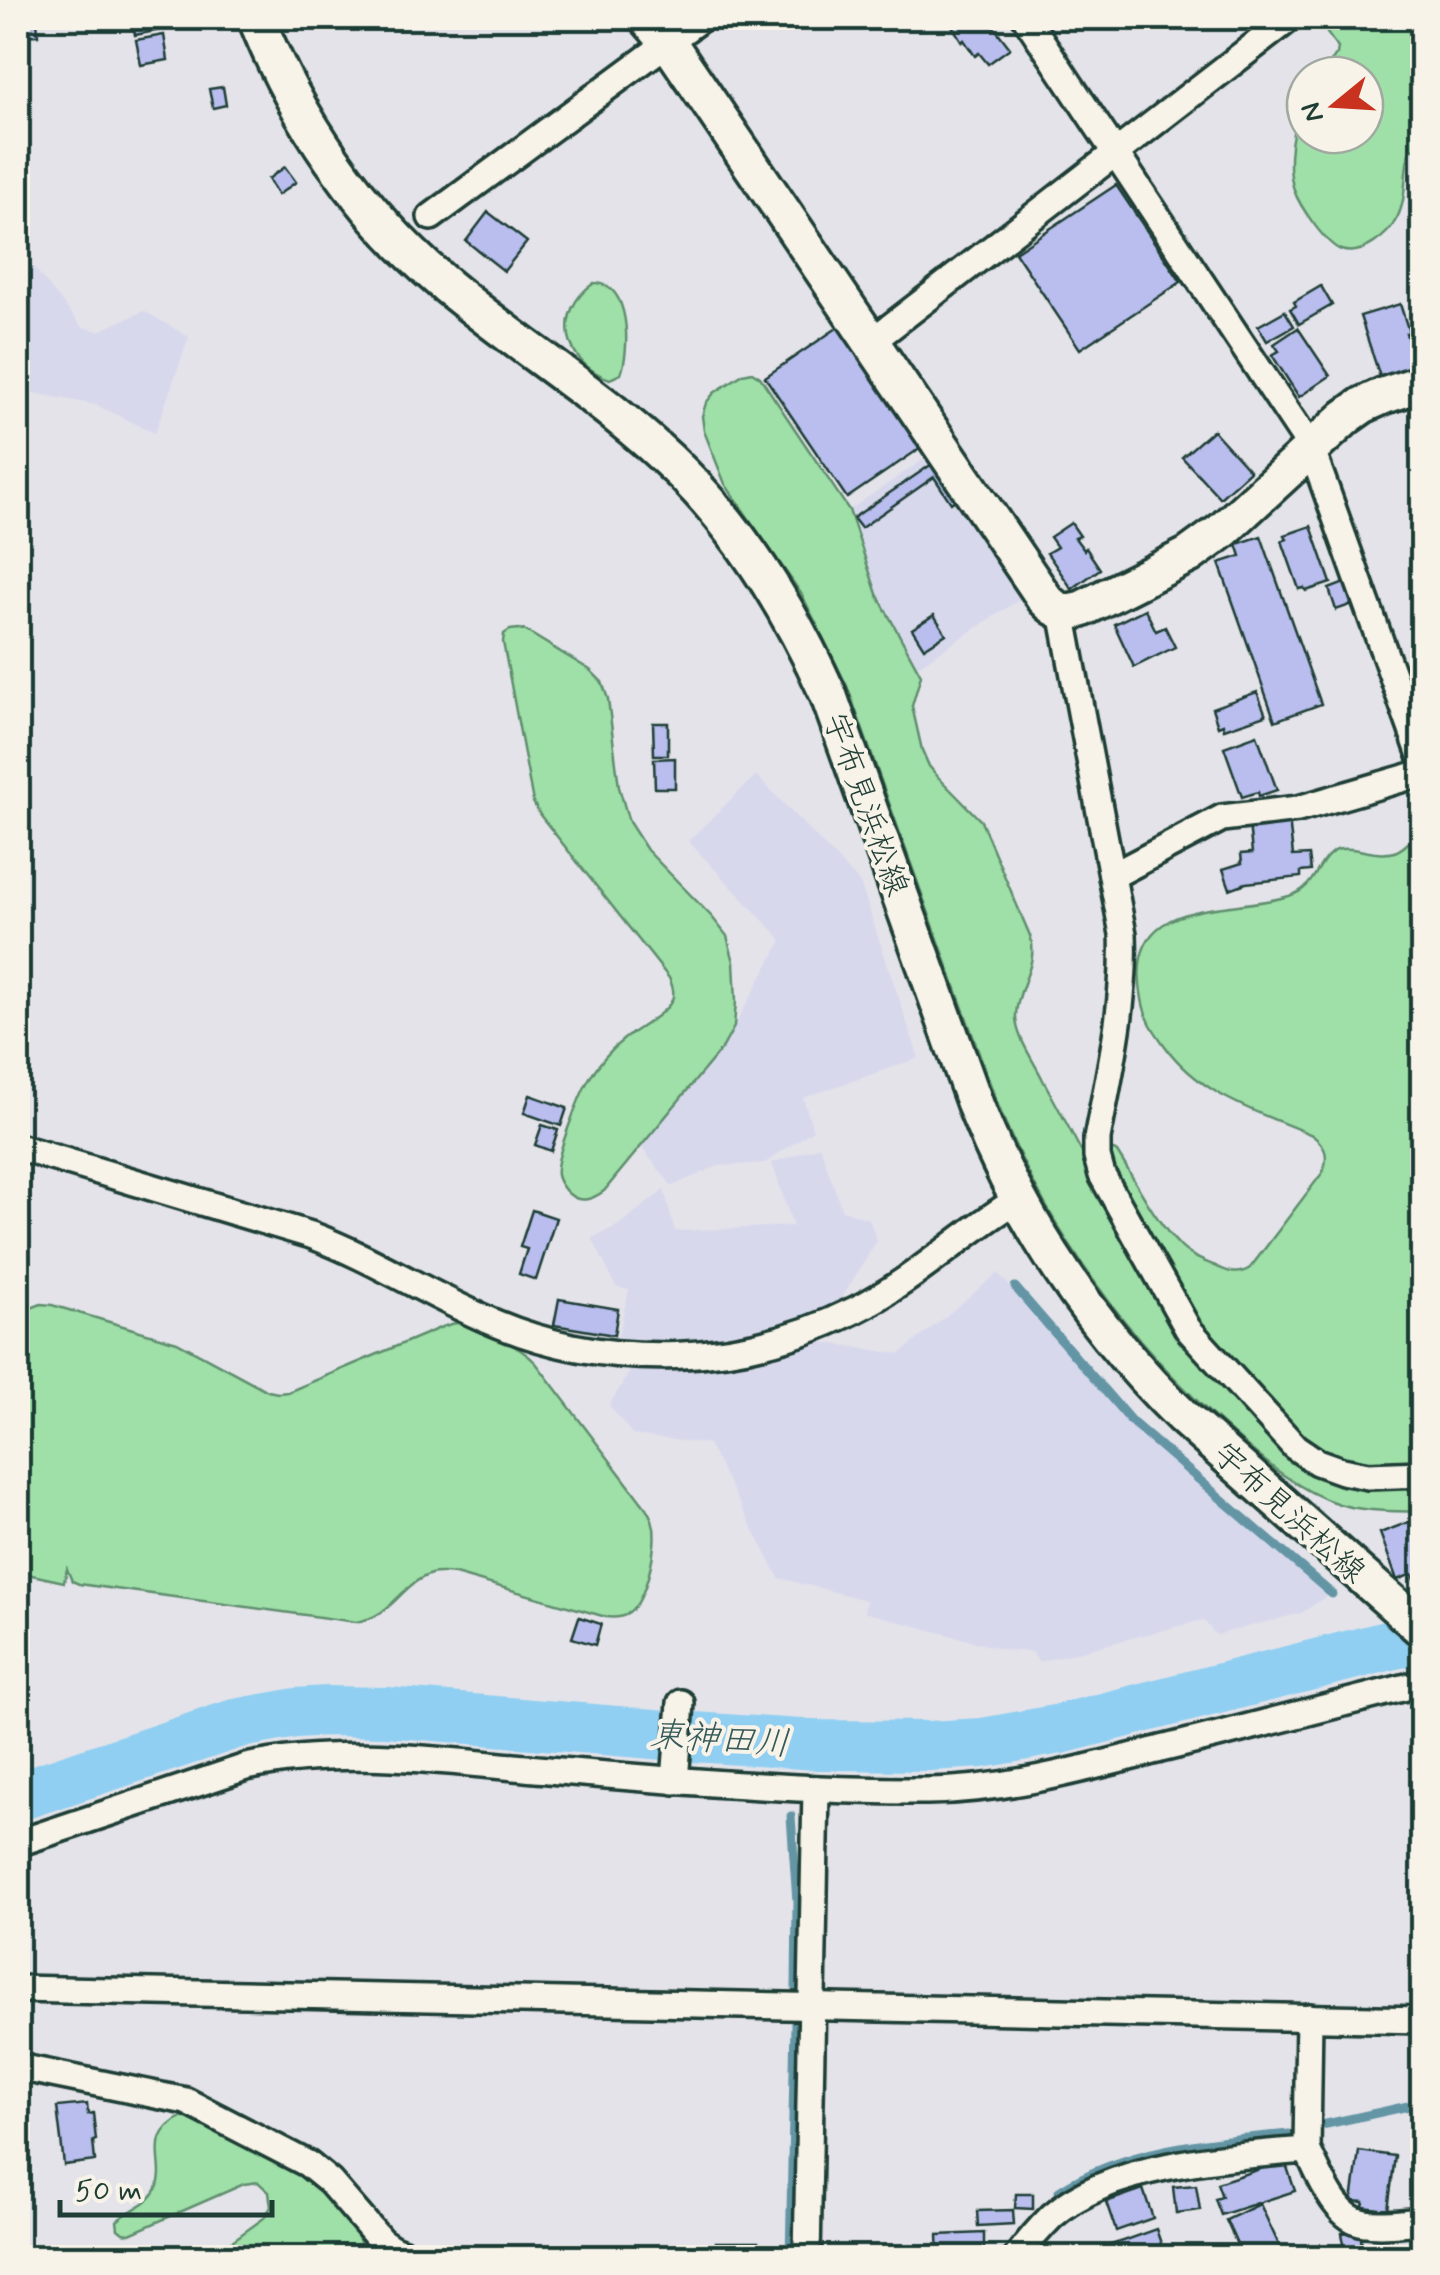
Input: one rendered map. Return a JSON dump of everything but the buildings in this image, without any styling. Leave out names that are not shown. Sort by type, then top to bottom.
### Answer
[{"type":"main road","name":"宇布見浜松線","points":[[256,18],[279,71],[316,137],[386,227],[440,280],[611,410],[661,453],[707,500],[766,578],[800,635],[828,694],[976,1107],[1017,1200],[1070,1283],[1157,1392],[1410,1611]]},
{"type":"main road","points":[[658,30],[1055,609],[1068,613],[1082,609],[1190,555],[1346,416],[1383,396],[1422,383]]},
{"type":"street","points":[[431,217],[658,30],[702,18]]},
{"type":"street","points":[[1026,18],[1312,448],[1422,758]]},
{"type":"street","points":[[871,342],[1290,18]]},
{"type":"street","points":[[1062,612],[1123,934],[1121,1007],[1097,1139],[1102,1175],[1188,1329],[1295,1447],[1342,1471],[1368,1476],[1422,1474]]},
{"type":"street","points":[[1112,876],[1222,818],[1298,809],[1422,773]]},
{"type":"street","points":[[18,1147],[311,1235],[528,1335],[639,1356],[732,1350],[787,1338],[822,1325],[888,1292],[1017,1200]]},
{"type":"street","points":[[18,1843],[246,1767],[301,1757],[384,1756],[816,1789],[930,1791],[1015,1783],[1089,1768],[1422,1683]]},
{"type":"street","points":[[675,1777],[682,1703]]},
{"type":"street","points":[[808,2258],[816,1789]]},
{"type":"street","points":[[18,1989],[1422,2020]]},
{"type":"street","points":[[1309,2017],[1307,2150],[1338,2207],[1352,2220],[1371,2224],[1422,2222]]},
{"type":"street","points":[[18,2066],[186,2101],[308,2164],[330,2182],[381,2241],[417,2258]]},
{"type":"street","points":[[1016,2258],[1054,2214],[1113,2182],[1201,2161],[1307,2150]]},
{"type":"shaded area","points":[[18,248],[82,327],[99,331],[144,311],[189,337],[155,433],[96,405],[18,390]]},
{"type":"shaded area","points":[[930,455],[1025,596],[918,666],[877,594],[849,510]]},
{"type":"shaded area","points":[[756,775],[860,883],[919,1058],[803,1098],[813,1130],[765,1163],[718,1166],[672,1186],[641,1147],[723,1047],[782,940],[688,841]]},
{"type":"shaded area","points":[[820,1146],[842,1210],[869,1219],[877,1241],[838,1304],[748,1335],[676,1344],[617,1341],[629,1290],[616,1287],[592,1238],[619,1225],[664,1190],[675,1231],[793,1226],[772,1163]]},
{"type":"shaded area","points":[[998,1273],[1129,1425],[1328,1595],[1302,1613],[1216,1635],[1203,1620],[1038,1662],[1032,1652],[1005,1650],[864,1612],[866,1600],[779,1578],[708,1444],[633,1435],[609,1405],[632,1368],[715,1366],[753,1360],[815,1341],[900,1354]]},
{"type":"green space","points":[[1316,18],[1422,18],[1422,146],[1410,150],[1403,202],[1393,225],[1366,248],[1349,251],[1335,246],[1313,223],[1294,190],[1290,168],[1291,155],[1385,155],[1385,55],[1336,55],[1338,48]]},
{"type":"green space","points":[[594,283],[615,293],[625,319],[624,363],[621,374],[610,379],[582,362],[569,336],[572,308]]},
{"type":"green space","points":[[752,372],[760,377],[849,510],[877,594],[921,675],[912,706],[922,750],[929,766],[981,821],[1031,938],[1032,958],[1016,1015],[1026,1048],[1095,1178],[1114,1178],[1110,1151],[1117,1152],[1162,1225],[1195,1257],[1232,1272],[1250,1268],[1323,1172],[1326,1156],[1312,1135],[1232,1101],[1179,1063],[1145,1012],[1140,965],[1147,941],[1163,925],[1184,915],[1299,892],[1337,850],[1396,852],[1422,826],[1422,1512],[1339,1504],[1309,1491],[1269,1464],[1158,1361],[1094,1281],[1039,1194],[996,1100],[847,686],[802,595],[725,484],[704,431],[702,416],[714,393]]},
{"type":"green space","points":[[519,629],[590,670],[602,682],[608,699],[619,787],[629,822],[647,850],[727,936],[734,962],[734,1027],[723,1047],[604,1191],[587,1199],[569,1194],[557,1175],[563,1142],[580,1098],[605,1058],[624,1039],[664,1011],[673,991],[669,978],[533,802],[503,642],[504,634]]},
{"type":"green space","points":[[41,1304],[177,1342],[278,1393],[450,1324],[467,1324],[488,1332],[536,1363],[648,1512],[654,1544],[641,1597],[626,1615],[606,1617],[455,1574],[437,1573],[411,1585],[379,1614],[356,1622],[79,1584],[72,1581],[67,1569],[64,1582],[18,1572],[18,1313]]},
{"type":"green space","points":[[183,2116],[193,2117],[302,2173],[323,2190],[354,2228],[363,2249],[362,2257],[210,2257],[264,2218],[271,2207],[269,2192],[258,2182],[244,2184],[130,2234],[123,2233],[117,2221],[147,2201],[159,2182],[162,2133]]},
{"type":"waterway","points":[[1015,1287],[1132,1422],[1332,1594]]},
{"type":"waterway","name":"東神田川","points":[[18,1796],[235,1724],[327,1711],[387,1712],[818,1745],[982,1743],[1060,1729],[1422,1637]]},
{"type":"waterway","points":[[1344,1640],[1348,1656]]},
{"type":"waterway","points":[[791,1816],[797,1902],[796,1989]]},
{"type":"waterway","points":[[790,2258],[795,2023]]},
{"type":"waterway","points":[[1322,2125],[1422,2103]]},
{"type":"waterway","points":[[1059,2191],[1085,2176],[1141,2156],[1200,2144],[1289,2134]]}]
